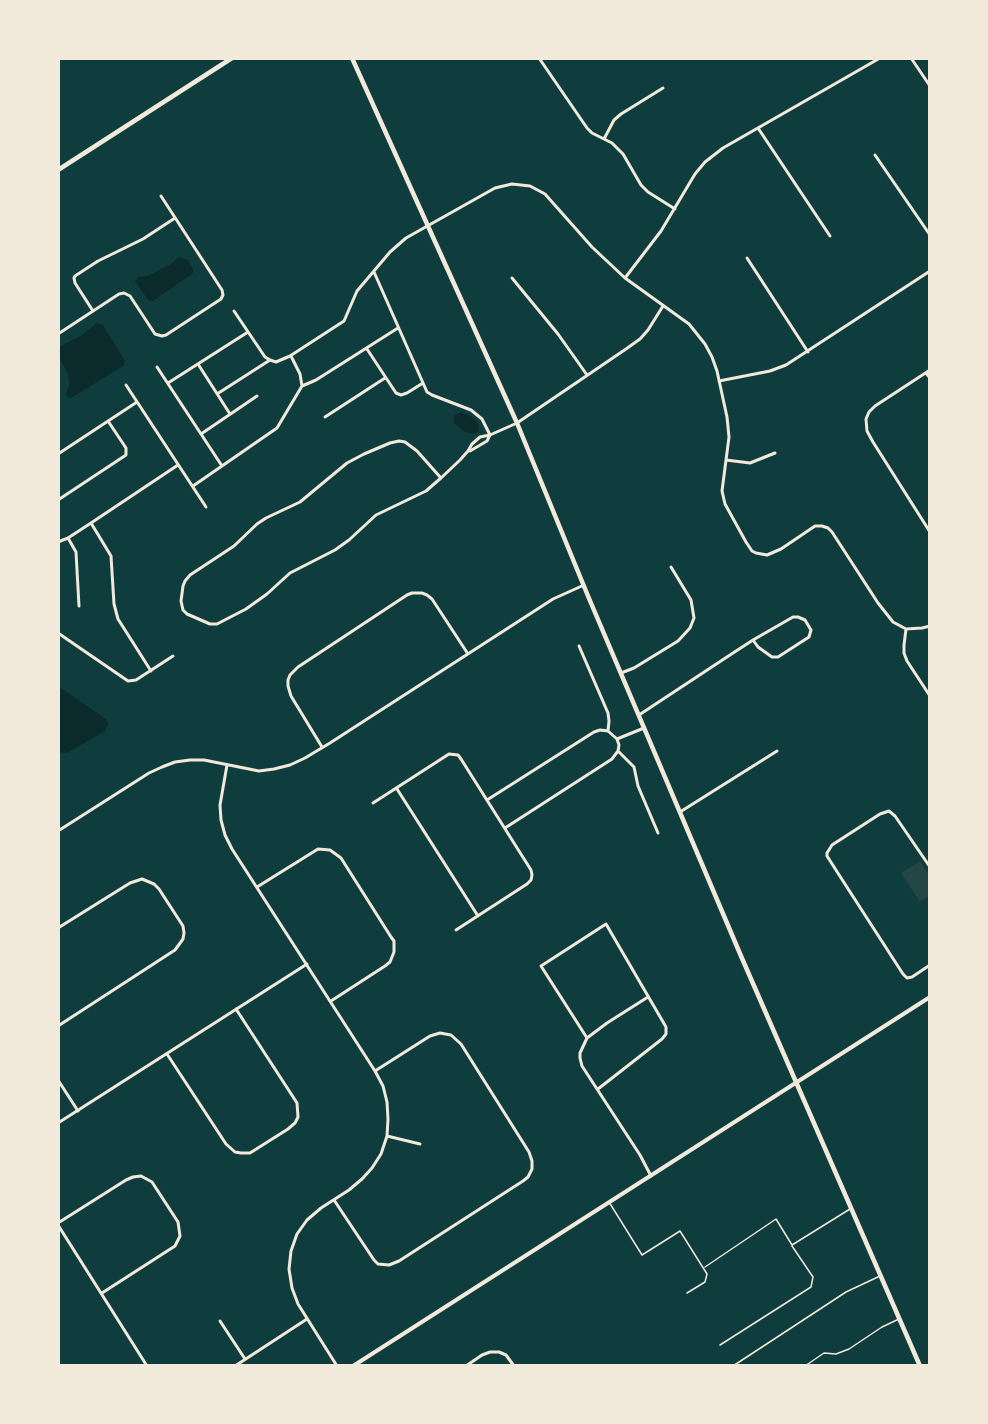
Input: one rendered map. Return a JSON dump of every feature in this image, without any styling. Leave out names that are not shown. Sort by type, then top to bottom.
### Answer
[{"type":"main road","points":[[58,170],[232,58]]},
{"type":"main road","points":[[352,58],[517,423],[644,728],[920,1365]]},
{"type":"street","points":[[539,58],[587,128],[612,143],[623,154],[641,185],[675,209]]},
{"type":"street","points":[[624,278],[661,231],[695,174],[705,162],[723,148],[880,58]]},
{"type":"street","points":[[911,58],[930,86]]},
{"type":"street","points":[[604,139],[614,120],[663,88]]},
{"type":"street","points":[[758,128],[830,236]]},
{"type":"street","points":[[875,155],[930,235]]},
{"type":"street","points":[[234,311],[265,357],[276,362],[291,356],[344,321],[357,291],[398,244],[495,189],[512,183],[530,186],[545,194],[592,247],[624,278],[689,324],[698,333],[712,357],[727,417],[729,437],[722,491],[725,504],[752,551],[756,554],[767,555],[781,549],[815,526],[828,528],[893,622],[906,629],[930,626]]},
{"type":"street","points":[[58,334],[119,294],[124,293],[130,296],[155,334],[162,336],[221,299],[222,290],[161,196]]},
{"type":"street","points":[[93,311],[75,283],[75,276],[175,218]]},
{"type":"street","points":[[747,258],[808,352]]},
{"type":"street","points":[[373,271],[430,394],[477,414],[490,435]]},
{"type":"street","points":[[719,381],[778,368],[795,360],[930,272]]},
{"type":"street","points":[[512,278],[558,334],[587,375]]},
{"type":"street","points":[[441,478],[417,451],[405,442],[390,443],[364,454],[347,463],[300,502],[257,524],[234,546],[190,575],[183,586],[181,601],[183,610],[210,624],[221,623],[267,594],[290,573],[335,550],[349,540],[376,515],[426,490],[441,478],[480,438],[517,423],[640,339],[663,306]]},
{"type":"street","points":[[193,486],[277,428],[302,386],[316,380],[398,328]]},
{"type":"street","points":[[168,383],[248,332]]},
{"type":"street","points":[[367,349],[393,390],[398,394],[403,394],[423,383]]},
{"type":"street","points":[[291,356],[300,374],[302,386]]},
{"type":"street","points":[[217,394],[270,360]]},
{"type":"street","points":[[198,364],[230,414]]},
{"type":"street","points":[[157,367],[222,466]]},
{"type":"street","points":[[930,378],[928,371],[875,406],[866,419],[867,431],[873,442],[930,532]]},
{"type":"street","points":[[324,417],[385,378]]},
{"type":"street","points":[[126,385],[206,507]]},
{"type":"street","points":[[201,434],[257,396]]},
{"type":"street","points":[[58,454],[137,402]]},
{"type":"street","points":[[58,500],[126,455],[126,448],[108,421]]},
{"type":"street","points":[[726,460],[750,463],[775,453]]},
{"type":"street","points":[[58,542],[68,538],[178,465]]},
{"type":"street","points":[[91,523],[111,556],[115,611],[118,620],[151,671]]},
{"type":"street","points":[[68,538],[76,552],[79,606]]},
{"type":"street","points":[[621,674],[678,641],[690,628],[694,618],[691,600],[671,567]]},
{"type":"street","points":[[58,831],[162,766],[190,760],[204,760],[258,771],[274,770],[290,765],[323,747],[552,599],[584,585]]},
{"type":"street","points":[[323,747],[291,696],[288,686],[290,675],[298,667],[407,595],[422,593],[427,595],[435,603],[468,654]]},
{"type":"street","points":[[639,715],[753,640],[793,617],[803,618],[811,630],[809,637],[778,657],[771,657],[753,640]]},
{"type":"street","points":[[906,629],[904,653],[930,696]]},
{"type":"street","points":[[58,633],[128,681],[136,680],[173,656]]},
{"type":"street","points":[[579,646],[608,713],[608,731]]},
{"type":"street","points":[[617,739],[644,728]]},
{"type":"street","points":[[487,800],[594,732],[608,731],[617,739],[618,751],[612,759],[505,828]]},
{"type":"street","points":[[618,751],[634,767],[638,786],[658,833]]},
{"type":"street","points":[[680,812],[777,751]]},
{"type":"street","points":[[373,803],[449,754],[458,755],[461,759],[532,875],[527,884],[456,930]]},
{"type":"street","points":[[228,765],[220,805],[225,835],[375,1071],[383,1086],[387,1102],[387,1136],[381,1154],[372,1168],[349,1190],[307,1220],[297,1234],[291,1251],[289,1269],[292,1288],[298,1304],[337,1365]]},
{"type":"street","points":[[397,789],[478,915]]},
{"type":"street","points":[[930,867],[895,816],[889,811],[880,814],[832,845],[827,856],[906,977],[912,977],[930,965]]},
{"type":"street","points":[[257,887],[318,849],[335,852],[341,858],[394,941],[395,949],[390,962],[330,1001]]},
{"type":"street","points":[[58,928],[136,880],[147,880],[154,884],[183,926],[183,939],[175,950],[58,1026]]},
{"type":"street","points":[[587,1038],[541,966],[606,924],[666,1027],[666,1034],[598,1089]]},
{"type":"street","points":[[58,1123],[306,964]]},
{"type":"street","points":[[648,997],[587,1038],[580,1053],[580,1061],[651,1176]]},
{"type":"street","points":[[353,1365],[930,997]]},
{"type":"street","points":[[167,1054],[230,1149],[241,1154],[250,1153],[288,1129],[298,1117],[297,1103],[236,1009]]},
{"type":"street","points":[[334,1200],[374,1260],[378,1264],[389,1265],[523,1181],[532,1169],[529,1152],[461,1044],[451,1035],[440,1033],[430,1036],[375,1071]]},
{"type":"street","points":[[58,1080],[78,1111]]},
{"type":"street","points":[[387,1136],[420,1144]]},
{"type":"street","points":[[102,1293],[170,1249],[180,1236],[178,1222],[155,1186],[149,1179],[141,1176],[126,1180],[58,1224],[147,1365]]},
{"type":"street","points":[[235,1365],[307,1319]]},
{"type":"street","points":[[220,1321],[245,1359]]},
{"type":"street","points":[[465,1365],[490,1352],[506,1355],[514,1365]]},
{"type":"lane","points":[[609,1202],[642,1255],[680,1231],[707,1274],[705,1282],[687,1293]]},
{"type":"lane","points":[[792,1245],[851,1208]]},
{"type":"lane","points":[[704,1268],[776,1219],[813,1277],[811,1287],[720,1345]]},
{"type":"lane","points":[[733,1365],[846,1292],[881,1276]]},
{"type":"lane","points":[[806,1365],[825,1353],[836,1354],[849,1350],[882,1326],[899,1318]]},
{"type":"shaded area","points":[[179,257],[188,260],[193,273],[153,301],[148,300],[135,281],[138,277],[148,276],[171,264]]},
{"type":"shaded area","points":[[97,323],[103,325],[125,361],[123,366],[71,398],[67,397],[66,392],[70,384],[59,357],[59,347],[81,336]]},
{"type":"shaded area","points":[[461,412],[478,423],[477,433],[465,432],[454,423],[454,416]]},
{"type":"shaded area","points":[[58,686],[106,719],[108,724],[105,731],[67,753],[59,752]]},
{"type":"shaded area","points":[[920,861],[929,875],[930,895],[920,902],[901,873]]}]
